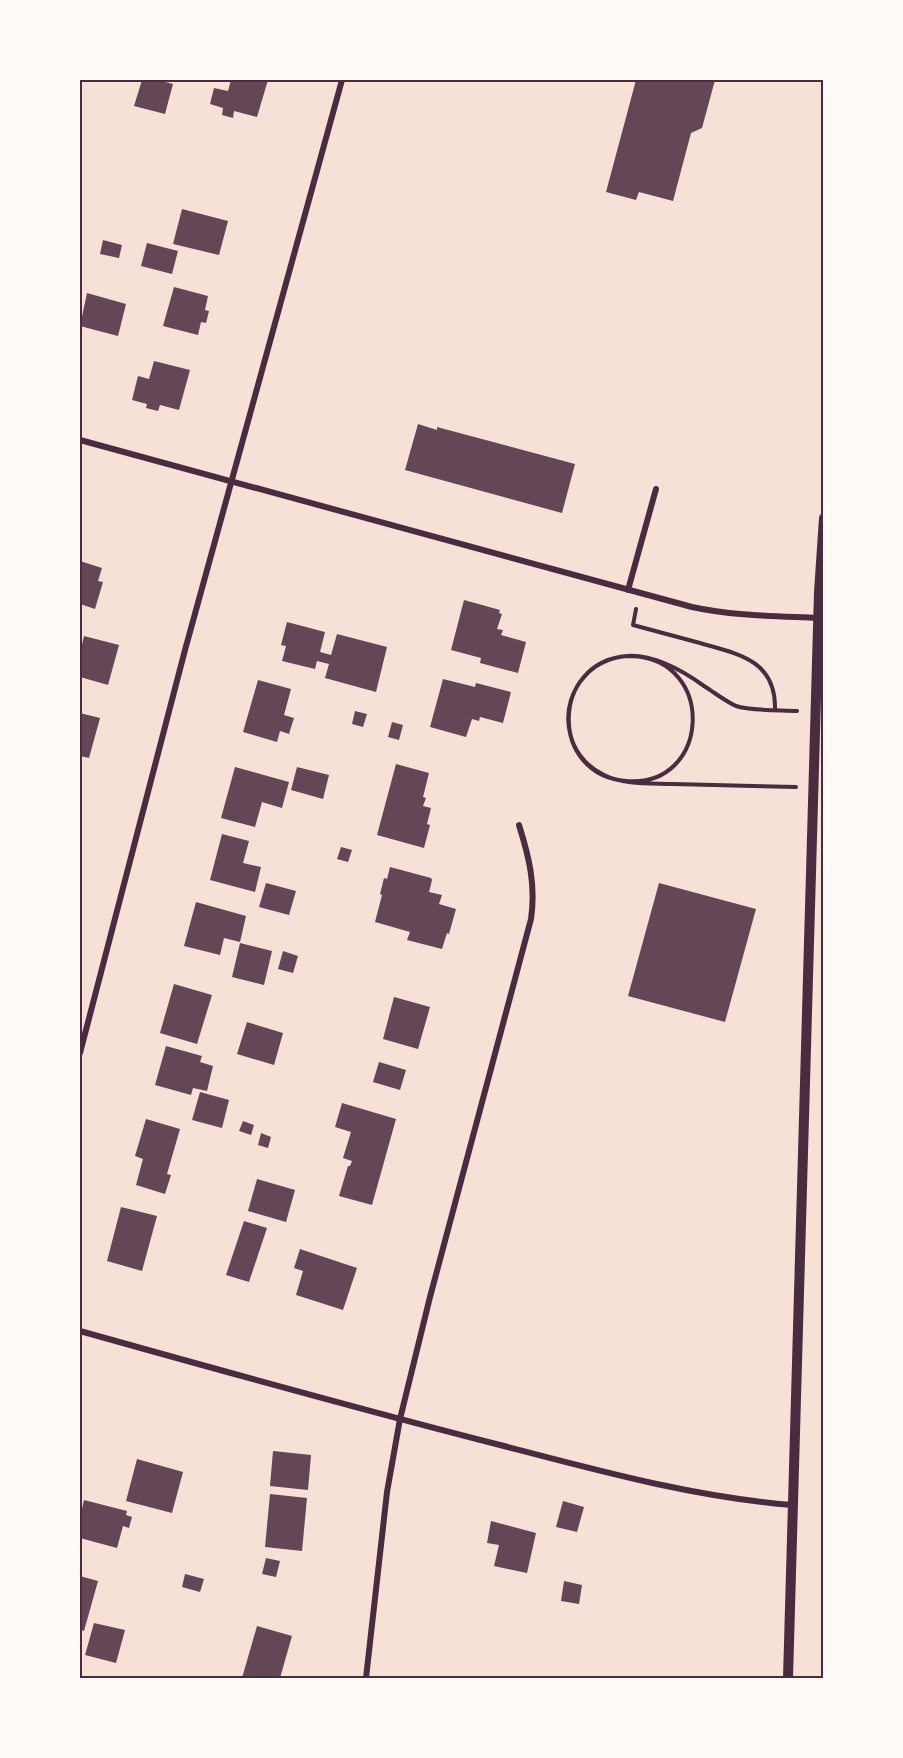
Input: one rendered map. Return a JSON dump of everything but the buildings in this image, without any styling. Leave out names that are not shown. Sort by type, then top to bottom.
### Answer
[{"type":"street","points":[[80,1053],[179,673],[342,80]]},
{"type":"street","points":[[80,440],[712,611],[743,615],[818,618]]},
{"type":"street","points":[[628,590],[656,489]]},
{"type":"street","points":[[788,1678],[818,618],[824,518]]},
{"type":"street","points":[[366,1678],[387,1492],[400,1419],[430,1297],[529,928],[533,900],[532,877],[529,856],[519,825]]},
{"type":"street","points":[[80,1331],[400,1419],[660,1485],[738,1500],[792,1505]]},
{"type":"path","points":[[633,625],[733,652],[747,658],[758,665],[769,678],[774,690],[775,709],[739,707],[679,670],[649,658],[627,656],[606,661],[587,673],[574,691],[570,701],[568,723],[573,744],[585,762],[594,770],[613,779],[635,782],[666,772],[687,748],[694,727],[692,705],[684,685],[669,669],[649,658]]},
{"type":"path","points":[[624,781],[800,788]]}]
